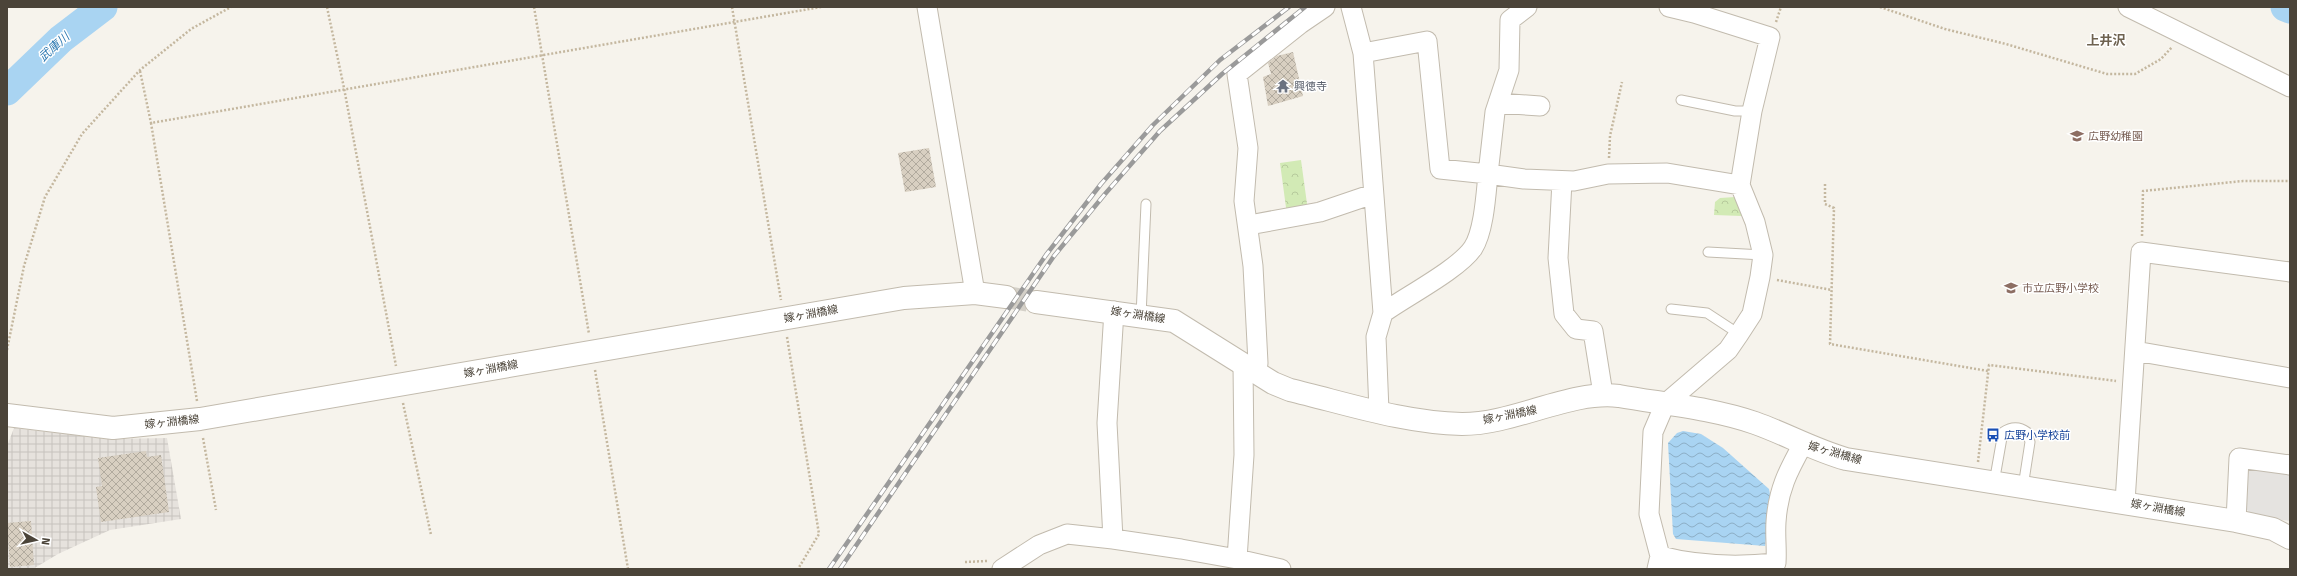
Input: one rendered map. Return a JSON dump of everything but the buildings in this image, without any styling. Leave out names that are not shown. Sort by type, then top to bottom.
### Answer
[{"type":"street","points":[[927,7],[975,293]]},
{"type":"street","points":[[1236,559],[1249,370],[1258,363],[1249,225],[1244,200],[1248,148],[1237,74],[1300,24],[1325,7]]},
{"type":"street","points":[[1351,7],[1363,53],[1383,313],[1376,337],[1379,411]]},
{"type":"street","points":[[1383,313],[1459,263],[1473,248],[1485,210],[1495,112],[1510,70],[1510,20],[1527,7]]},
{"type":"street","points":[[1669,7],[1700,11],[1770,37],[1752,111],[1740,185],[1756,222],[1763,255],[1760,277],[1752,314],[1740,334],[1728,350],[1665,404],[1653,432],[1649,514],[1658,563],[1740,566],[1776,563],[1778,546],[1776,523],[1782,482],[1803,444]]},
{"type":"street","points":[[2128,7],[2184,33],[2290,87]]},
{"type":"street","points":[[1363,53],[1427,41],[1440,169],[1562,181],[1574,181],[1608,174],[1667,173],[1740,185]]},
{"type":"street","points":[[1498,102],[1540,106]]},
{"type":"street","points":[[1562,181],[1558,258],[1564,314],[1576,329],[1593,331],[1603,394]]},
{"type":"street","points":[[1249,225],[1320,212],[1373,194]]},
{"type":"street","points":[[2125,502],[2141,252],[2290,272]]},
{"type":"street","name":"嫁ヶ淵橋線","points":[[7,415],[113,428],[200,419],[904,298],[975,293],[1006,297]]},
{"type":"street","name":"嫁ヶ淵橋線","points":[[1036,302],[1114,311],[1174,321],[1249,370],[1290,390],[1408,418],[1462,424],[1511,418],[1603,394],[1722,414],[1755,423],[1803,444],[1846,459],[1985,482],[2125,502],[2236,521],[2272,529],[2290,538]]},
{"type":"street","points":[[1113,539],[1107,424],[1114,311]]},
{"type":"street","points":[[2135,351],[2290,378]]},
{"type":"street","points":[[2236,521],[2240,458],[2290,465]]},
{"type":"street","points":[[1002,569],[1039,545],[1067,534],[1182,548],[1281,569]]},
{"type":"lane","points":[[1681,100],[1735,111],[1752,111]]},
{"type":"lane","points":[[1141,316],[1146,204]]},
{"type":"lane","points":[[1708,252],[1763,255]]},
{"type":"lane","points":[[1671,309],[1707,313],[1740,334]]},
{"type":"lane","points":[[1985,482],[2003,432],[2009,428],[2018,427],[2027,432],[2030,442],[2023,487]]},
{"type":"path","points":[[7,350],[24,266],[45,197],[82,134],[140,70],[191,29],[231,7]]},
{"type":"path","points":[[327,7],[344,88],[400,385],[431,535]]},
{"type":"path","points":[[534,7],[628,569]]},
{"type":"path","points":[[732,7],[819,534],[798,569]]},
{"type":"path","points":[[151,123],[344,88],[821,7]]},
{"type":"path","points":[[1880,7],[1945,29],[2006,44],[2107,74],[2135,74],[2161,59],[2184,33]]},
{"type":"path","points":[[140,70],[151,123],[216,510]]},
{"type":"path","points":[[1608,174],[1610,136],[1622,82]]},
{"type":"path","points":[[2141,252],[2143,191],[2243,181],[2290,181]]},
{"type":"path","points":[[1825,184],[1825,204],[1834,208],[1830,344],[1988,371]]},
{"type":"path","points":[[1760,277],[1832,290]]},
{"type":"path","points":[[1985,482],[1989,364],[2133,383]]},
{"type":"shaded area","points":[[14,428],[109,439],[167,438],[181,519],[110,530],[58,554],[33,569],[7,569],[7,446]]},
{"type":"shaded area","points":[[2254,464],[2290,470],[2290,521],[2253,516],[2245,508],[2247,474]]},
{"type":"green space","points":[[1301,160],[1308,211],[1287,215],[1280,163]]},
{"type":"green space","points":[[1735,197],[1742,216],[1714,215],[1715,202],[1720,198]]},
{"type":"water","points":[[1683,431],[1701,434],[1723,448],[1769,489],[1771,500],[1765,546],[1676,539],[1673,534],[1668,443],[1677,433]]},
{"type":"waterway","name":"武庫川","points":[[7,91],[61,39],[103,7]]},
{"type":"waterway","name":"武庫川","points":[[2285,7],[2290,9]]},
{"type":"tunnel","points":[[1006,297],[1036,302]]},
{"type":"railway","points":[[829,569],[1046,255],[1101,184],[1153,125],[1220,60],[1289,7]]},
{"type":"railway","points":[[840,569],[1054,256],[1105,194],[1160,131],[1222,74],[1305,7]]},
{"type":"place","name":"興徳寺","points":[[1283,86]]},
{"type":"place","name":"広野幼稚園","points":[[2077,136]]},
{"type":"place","name":"市立広野小学校","points":[[2011,288]]},
{"type":"place","name":"広野小学校前","points":[[1993,435]]},
{"type":"district","name":"上井沢","points":[[2106,40]]}]
